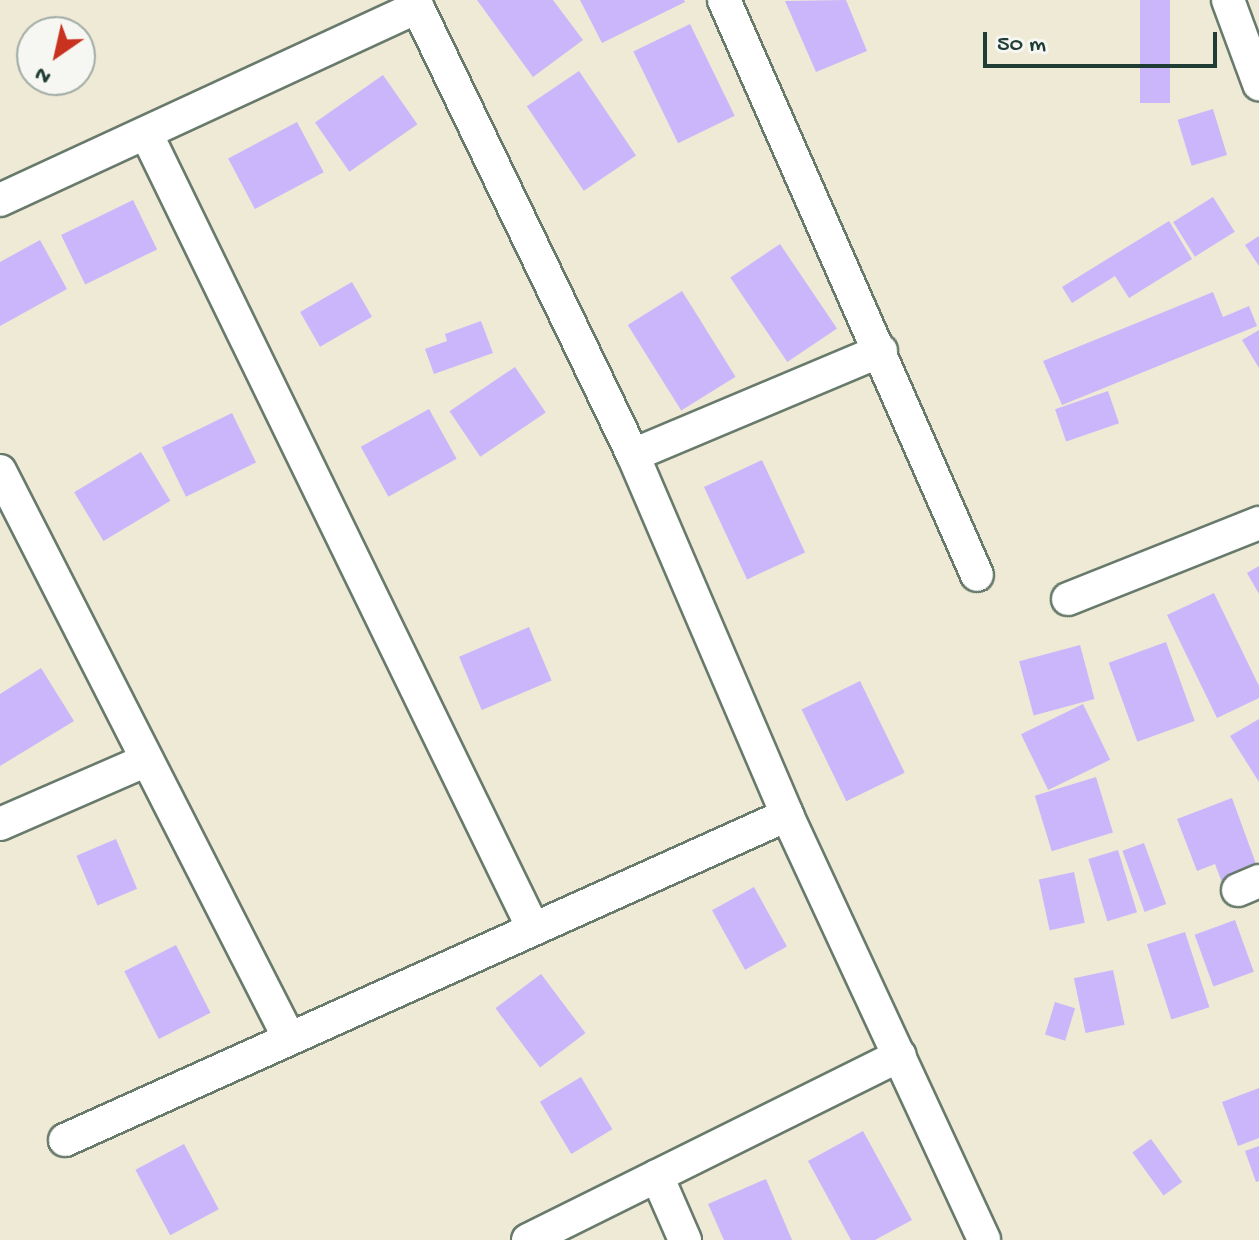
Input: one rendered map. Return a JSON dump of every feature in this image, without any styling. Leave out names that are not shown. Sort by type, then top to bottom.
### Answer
[{"type":"street","points":[[724,0],[977,575]]},
{"type":"street","points":[[1228,0],[1259,84]]},
{"type":"street","points":[[0,200],[416,3],[633,455],[787,815],[984,1240]]},
{"type":"street","points":[[146,133],[532,926]]},
{"type":"street","points":[[633,455],[881,351]]},
{"type":"street","points":[[0,471],[289,1038]]},
{"type":"street","points":[[1068,599],[1259,523]]},
{"type":"street","points":[[0,824],[147,760]]},
{"type":"street","points":[[65,1140],[532,926],[787,815]]},
{"type":"street","points":[[528,1240],[900,1055]]},
{"type":"street","points":[[657,1176],[685,1240]]},
{"type":"building","points":[[477,0],[553,0],[583,40],[533,77]]},
{"type":"building","points":[[580,0],[684,0],[685,2],[602,43]]},
{"type":"building","points":[[846,0],[867,51],[816,72],[785,1]]},
{"type":"building","points":[[1140,0],[1170,0],[1170,103],[1140,103]]},
{"type":"building","points":[[690,24],[735,116],[678,143],[633,52]]},
{"type":"building","points":[[579,71],[636,156],[584,191],[527,106]]},
{"type":"building","points":[[383,75],[417,124],[349,172],[315,123]]},
{"type":"building","points":[[1213,109],[1227,155],[1192,166],[1178,120]]},
{"type":"building","points":[[297,122],[324,172],[255,209],[228,159]]},
{"type":"building","points":[[1213,197],[1235,232],[1195,257],[1173,222]]},
{"type":"building","points":[[133,200],[157,249],[85,285],[61,235]]},
{"type":"building","points":[[1169,221],[1192,259],[1129,298],[1115,276],[1072,303],[1062,287]]},
{"type":"building","points":[[1259,236],[1259,266],[1245,245]]},
{"type":"building","points":[[40,240],[67,289],[0,326],[0,262]]},
{"type":"building","points":[[780,244],[837,329],[787,362],[730,278]]},
{"type":"building","points":[[352,282],[372,317],[320,347],[300,312]]},
{"type":"building","points":[[682,291],[736,377],[681,411],[628,325]]},
{"type":"building","points":[[1213,292],[1223,317],[1249,306],[1257,326],[1062,405],[1043,361]]},
{"type":"building","points":[[481,321],[493,353],[434,374],[425,349],[447,341],[445,334]]},
{"type":"building","points":[[1259,330],[1259,368],[1242,340]]},
{"type":"building","points":[[515,367],[546,413],[480,457],[450,411]]},
{"type":"building","points":[[1108,391],[1119,423],[1066,441],[1055,409]]},
{"type":"building","points":[[429,409],[457,459],[388,497],[361,447]]},
{"type":"building","points":[[232,413],[256,462],[186,497],[162,447]]},
{"type":"building","points":[[141,452],[170,501],[103,541],[74,492]]},
{"type":"building","points":[[762,460],[805,552],[747,579],[704,487]]},
{"type":"building","points":[[1259,566],[1259,594],[1247,573]]},
{"type":"building","points":[[1214,593],[1259,686],[1259,698],[1217,718],[1167,615]]},
{"type":"building","points":[[529,627],[552,680],[482,710],[459,657]]},
{"type":"building","points":[[1166,642],[1195,721],[1137,742],[1109,663]]},
{"type":"building","points":[[1080,645],[1094,699],[1034,715],[1019,661]]},
{"type":"building","points":[[41,668],[74,721],[0,766],[0,694]]},
{"type":"building","points":[[860,681],[905,773],[846,801],[802,709]]},
{"type":"building","points":[[1083,704],[1110,760],[1048,790],[1021,734]]},
{"type":"building","points":[[1259,719],[1259,782],[1230,736]]},
{"type":"building","points":[[1096,777],[1113,832],[1052,851],[1035,796]]},
{"type":"building","points":[[1232,798],[1259,872],[1223,885],[1215,864],[1197,871],[1177,819]]},
{"type":"building","points":[[116,839],[137,889],[98,906],[76,856]]},
{"type":"building","points":[[1144,843],[1166,904],[1145,912],[1122,851]]},
{"type":"building","points":[[1118,850],[1137,912],[1107,921],[1088,859]]},
{"type":"building","points":[[1074,872],[1085,923],[1050,930],[1039,879]]},
{"type":"building","points":[[754,887],[787,946],[745,970],[712,910]]},
{"type":"building","points":[[1235,920],[1254,972],[1213,986],[1195,935]]},
{"type":"building","points":[[1185,932],[1209,1007],[1171,1019],[1147,944]]},
{"type":"building","points":[[176,945],[211,1013],[159,1039],[124,971]]},
{"type":"building","points":[[1113,970],[1125,1025],[1086,1033],[1074,978]]},
{"type":"building","points":[[541,974],[586,1033],[540,1067],[495,1008]]},
{"type":"building","points":[[1055,1002],[1075,1008],[1065,1041],[1045,1035]]},
{"type":"building","points":[[581,1077],[612,1129],[571,1154],[540,1102]]},
{"type":"building","points":[[1259,1088],[1259,1138],[1238,1146],[1222,1102]]},
{"type":"building","points":[[863,1131],[912,1220],[875,1240],[851,1240],[808,1161]]},
{"type":"building","points":[[1151,1139],[1182,1182],[1164,1195],[1132,1153]]},
{"type":"building","points":[[184,1144],[219,1209],[170,1235],[135,1170]]},
{"type":"building","points":[[1259,1146],[1259,1181],[1256,1182],[1245,1151]]},
{"type":"building","points":[[766,1179],[792,1240],[724,1240],[708,1204]]}]
